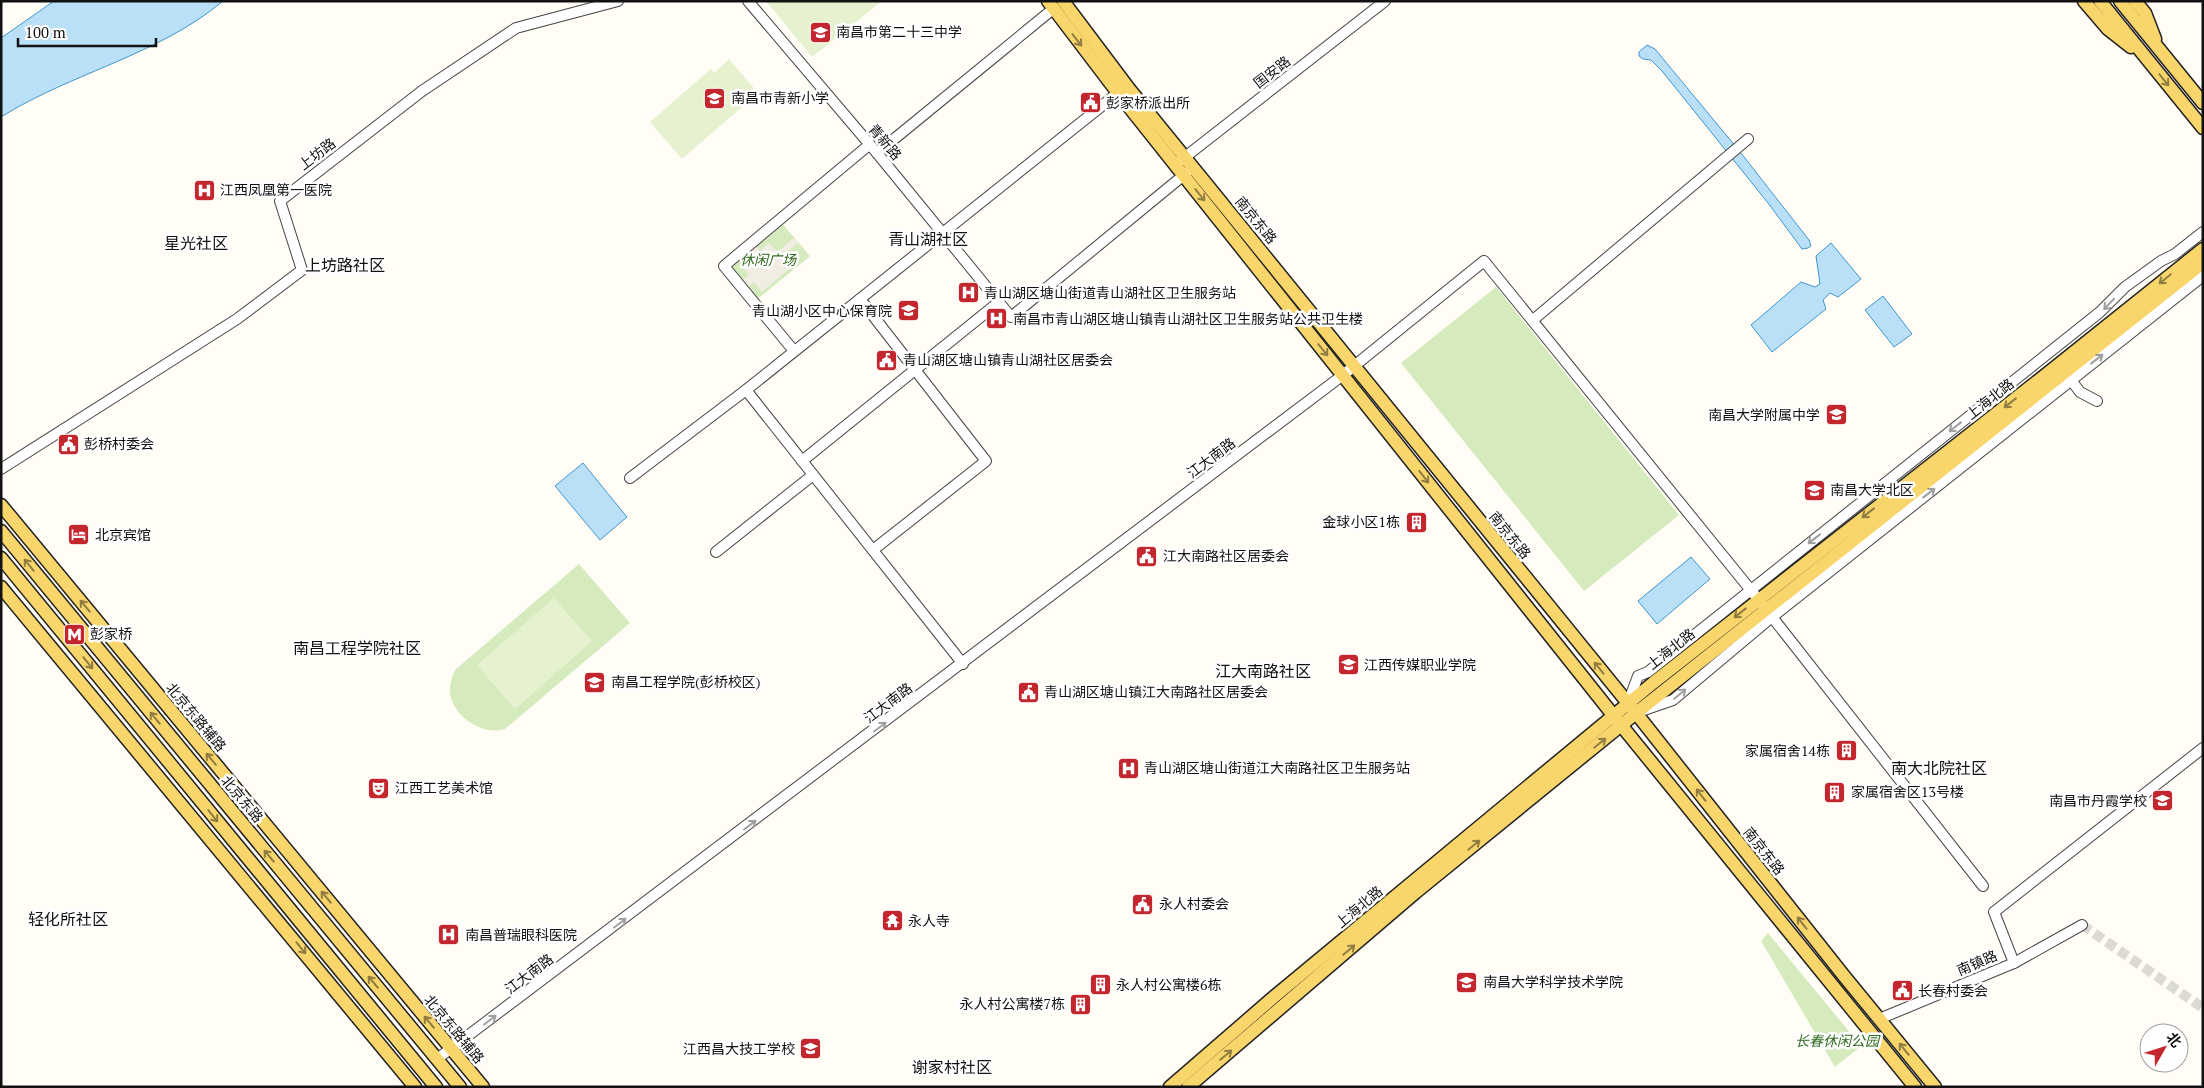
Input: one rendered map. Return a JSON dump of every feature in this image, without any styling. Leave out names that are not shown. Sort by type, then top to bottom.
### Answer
[{"type":"main road","points":[[2084,1],[2108,29],[2146,59]]},
{"type":"main road","points":[[2100,1],[2203,128]]},
{"type":"main road","points":[[2120,1],[2203,103]]},
{"type":"main road","points":[[2135,1],[2145,13],[2160,51]]},
{"type":"main road","name":"南京东路","points":[[1055,4],[1130,90],[1343,375],[1617,720],[1915,1087]]},
{"type":"main road","name":"南京东路","points":[[1055,4],[1118,93],[1185,166],[1354,366],[1632,708],[1935,1087]]},
{"type":"main road","name":"上海北路","points":[[1632,708],[1754,594],[2048,373],[2203,249]]},
{"type":"main road","name":"上海北路","points":[[1170,1087],[1275,996],[1632,708],[1770,613],[2068,376],[2203,263]]},
{"type":"main road","name":"北京东路辅路","points":[[1,505],[483,1087]]},
{"type":"main road","name":"北京东路","points":[[1,531],[460,1087]]},
{"type":"main road","points":[[1,558],[436,1087]]},
{"type":"main road","points":[[1,588],[415,1087]]},
{"type":"main road","name":"上海北路","points":[[1188,1087],[1617,720]]},
{"type":"street","name":"上坊路","points":[[1,468],[237,319],[302,270],[280,201],[415,97],[516,28],[618,1]]},
{"type":"street","name":"青新路","points":[[748,1],[999,302]]},
{"type":"street","name":"国安路","points":[[999,302],[1011,317],[1185,166],[1385,1]]},
{"type":"street","points":[[876,153],[1055,4]]},
{"type":"street","points":[[630,478],[746,390],[1118,93]]},
{"type":"street","points":[[1744,142],[1534,320],[1770,613],[1983,886]]},
{"type":"street","points":[[794,351],[724,266],[869,144]]},
{"type":"street","points":[[1754,594],[2100,312],[2125,287],[2161,261],[2175,254],[2203,232]]},
{"type":"street","name":"江大南路","points":[[437,1059],[963,664],[1343,375],[1484,261],[1534,320]]},
{"type":"street","points":[[2097,401],[2080,392],[2068,376],[2203,276]]},
{"type":"street","points":[[860,299],[986,461],[873,550]]},
{"type":"street","points":[[802,460],[999,302]]},
{"type":"street","points":[[746,390],[963,664]]},
{"type":"street","points":[[716,552],[813,475]]},
{"type":"street","points":[[2014,963],[1994,912],[2203,748]]},
{"type":"street","name":"南镇路","points":[[1879,1019],[2014,963],[2082,925]]},
{"type":"green space","name":"南昌市第二十三中学","points":[[766,1],[882,1],[812,57]]},
{"type":"green space","points":[[729,59],[758,93],[682,159],[650,122],[711,69],[714,73]]},
{"type":"green space","name":"休闲广场","points":[[779,220],[810,256],[754,302],[724,266]]},
{"type":"green space","points":[[1496,287],[1679,515],[1584,591],[1401,363]]},
{"type":"green space","points":[[579,564],[630,623],[505,729],[488,730],[470,723],[452,702],[450,687],[455,670]]},
{"type":"green space","points":[[554,598],[592,641],[515,709],[477,665]]},
{"type":"green space","name":"长春休闲公园","points":[[1768,933],[1861,1046],[1835,1067],[1761,941]]},
{"type":"shaded area","points":[[794,238],[798,243],[781,257],[790,268],[762,292],[754,282],[746,289],[740,282],[749,275],[742,266],[755,255],[748,246],[752,242],[760,251],[769,243],[777,252]]},
{"type":"water","points":[[54,1],[223,1],[198,20],[171,36],[56,88],[1,117],[1,38]]},
{"type":"water","points":[[1647,45],[1655,49],[1741,153],[1809,240],[1811,246],[1802,249],[1768,203],[1662,71],[1651,60],[1643,59],[1639,56],[1639,52]]},
{"type":"water","points":[[1831,243],[1861,279],[1838,297],[1830,293],[1823,300],[1826,309],[1772,352],[1751,325],[1801,282],[1815,287],[1820,284],[1816,256]]},
{"type":"water","points":[[1883,296],[1912,334],[1894,347],[1865,310]]},
{"type":"water","points":[[583,463],[627,517],[600,540],[555,486]]},
{"type":"water","points":[[1691,557],[1710,579],[1657,624],[1638,601]]},
{"type":"tunnel","points":[[2082,925],[2203,1008]]},
{"type":"place","name":"南昌市第二十三中学","points":[[820,32]]},
{"type":"place","name":"南昌市青新小学","points":[[715,98]]},
{"type":"place","name":"彭家桥派出所","points":[[1090,103]]},
{"type":"place","name":"江西凤凰第一医院","points":[[204,190]]},
{"type":"place","name":"青山湖区塘山街道青山湖社区卫生服务站","points":[[968,293]]},
{"type":"place","name":"青山湖小区中心保育院","points":[[908,311]]},
{"type":"place","name":"南昌市青山湖区塘山镇青山湖社区卫生服务站公共卫生楼","points":[[997,319]]},
{"type":"place","name":"青山湖区塘山镇青山湖社区居委会","points":[[887,360]]},
{"type":"place","name":"南昌大学附属中学","points":[[1836,415]]},
{"type":"place","name":"彭桥村委会","points":[[68,444]]},
{"type":"place","name":"南昌大学北区","points":[[1814,490]]},
{"type":"place","name":"金球小区1栋","points":[[1416,522]]},
{"type":"place","name":"北京宾馆","points":[[79,535]]},
{"type":"place","name":"江大南路社区居委会","points":[[1147,556]]},
{"type":"place","name":"彭家桥","points":[[74,634]]},
{"type":"place","name":"江西传媒职业学院","points":[[1348,665]]},
{"type":"place","name":"南昌工程学院(彭桥校区)","points":[[595,682]]},
{"type":"place","name":"青山湖区塘山镇江大南路社区居委会","points":[[1028,692]]},
{"type":"place","name":"家属宿舍14栋","points":[[1846,751]]},
{"type":"place","name":"青山湖区塘山街道江大南路社区卫生服务站","points":[[1128,768]]},
{"type":"place","name":"江西工艺美术馆","points":[[379,788]]},
{"type":"place","name":"家属宿舍区13号楼","points":[[1835,792]]},
{"type":"place","name":"南昌市丹霞学校","points":[[2163,801]]},
{"type":"place","name":"永人村委会","points":[[1143,904]]},
{"type":"place","name":"永人寺","points":[[892,921]]},
{"type":"place","name":"南昌普瑞眼科医院","points":[[449,935]]},
{"type":"place","name":"南昌大学科学技术学院","points":[[1467,982]]},
{"type":"place","name":"永人村公寓楼6栋","points":[[1100,985]]},
{"type":"place","name":"长春村委会","points":[[1902,991]]},
{"type":"place","name":"永人村公寓楼7栋","points":[[1081,1004]]},
{"type":"place","name":"江西昌大技工学校","points":[[811,1049]]},
{"type":"district","name":"青山湖社区","points":[[928,239]]},
{"type":"district","name":"星光社区","points":[[196,243]]},
{"type":"district","name":"上坊路社区","points":[[345,265]]},
{"type":"district","name":"南昌工程学院社区","points":[[357,648]]},
{"type":"district","name":"江大南路社区","points":[[1263,671]]},
{"type":"district","name":"南大北院社区","points":[[1939,768]]},
{"type":"district","name":"轻化所社区","points":[[68,919]]},
{"type":"district","name":"谢家村社区","points":[[952,1067]]}]
